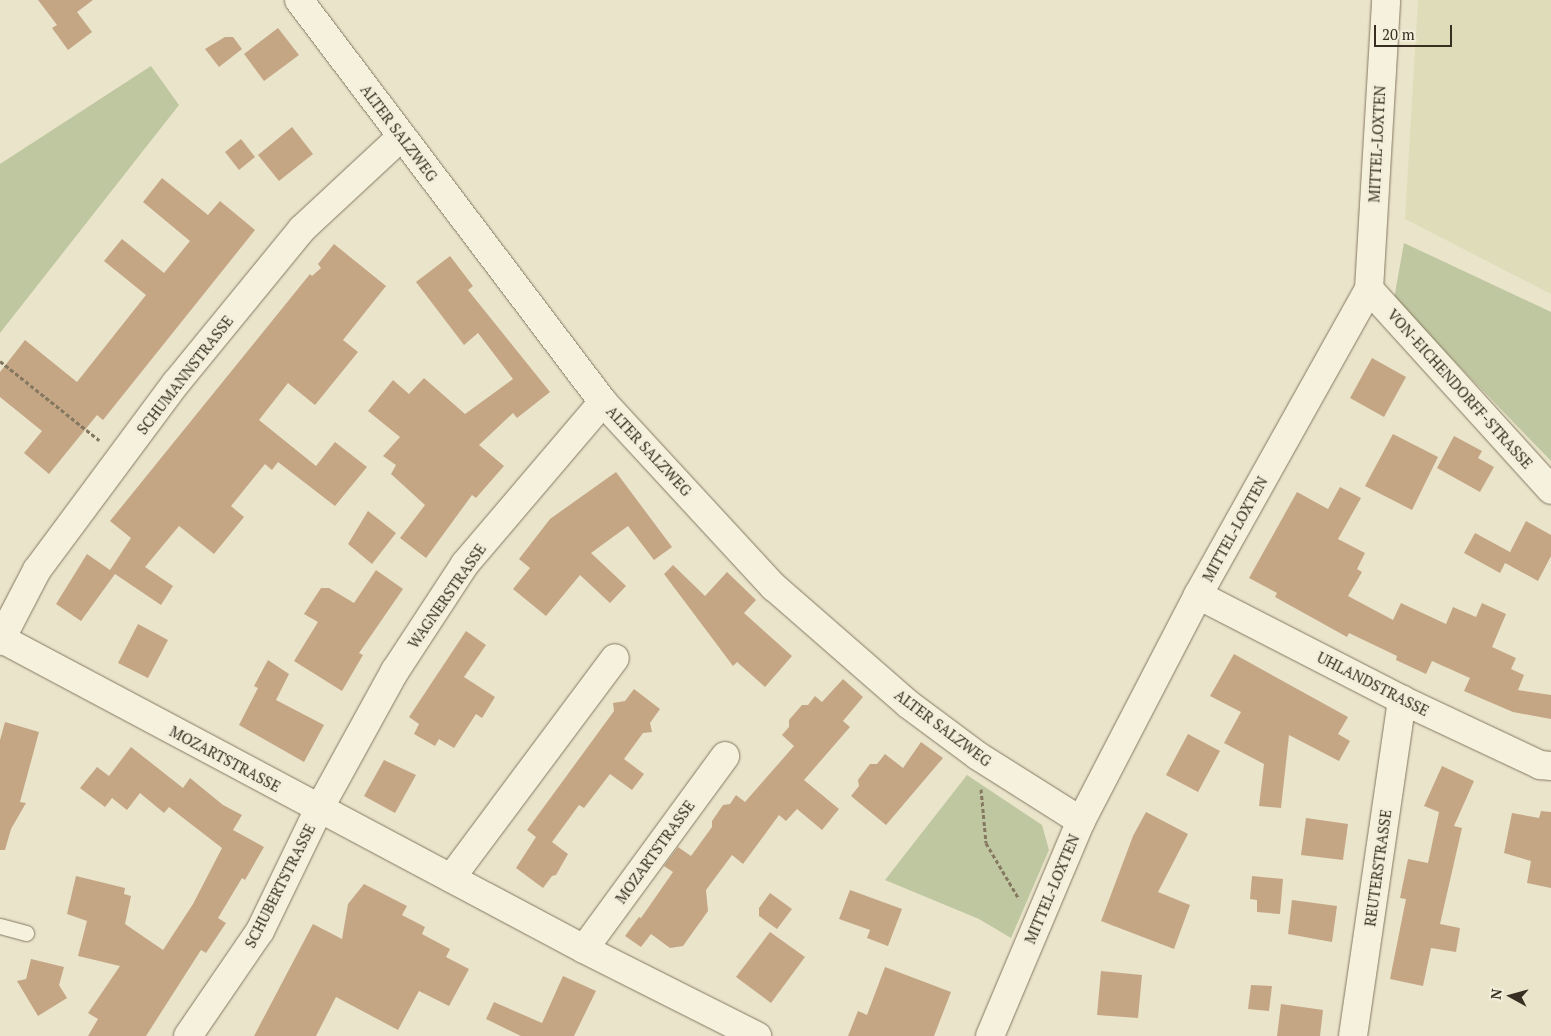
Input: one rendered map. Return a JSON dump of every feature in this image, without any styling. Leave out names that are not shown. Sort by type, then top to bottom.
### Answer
[{"type":"street","name":"ALTER SALZWEG","points":[[299,0],[401,137],[511,277],[603,402],[774,587],[908,704],[978,756],[1081,821]]},
{"type":"street","name":"MITTEL-LOXTEN","points":[[990,1036],[1081,821],[1198,595],[1369,289],[1386,0]]},
{"type":"street","name":"SCHUMANNSTRASSE","points":[[0,639],[37,570],[176,384],[302,230],[401,137]]},
{"type":"street","name":"VON-EICHENDORFF-STRASSE","points":[[1369,289],[1551,490]]},
{"type":"street","name":"WAGNERSTRASSE","points":[[319,809],[395,671],[465,564],[603,402]]},
{"type":"street","name":"UHLANDSTRASSE","points":[[1198,595],[1402,700],[1540,765],[1551,766]]},
{"type":"street","name":"MOZARTSTRASSE","points":[[0,639],[584,949],[757,1036]]},
{"type":"street","points":[[451,878],[615,658]]},
{"type":"street","name":"REUTERSTRASSE","points":[[1353,1036],[1402,700]]},
{"type":"street","name":"MOZARTSTRASSE","points":[[584,949],[726,756]]},
{"type":"street","name":"SCHUBERTSTRASSE","points":[[188,1036],[260,931],[319,809]]},
{"type":"lane","points":[[0,926],[26,933]]},
{"type":"path","points":[[0,361],[121,458]]},
{"type":"path","points":[[978,756],[986,843],[1036,927]]},
{"type":"shaded area","points":[[1418,0],[1551,0],[1551,294],[1405,219]]},
{"type":"green space","points":[[151,66],[179,105],[0,333],[0,164]]},
{"type":"green space","points":[[1404,243],[1551,312],[1551,461],[1394,299]]},
{"type":"green space","points":[[967,775],[1042,825],[1049,850],[1011,938],[979,919],[885,880]]},
{"type":"building","points":[[38,0],[93,0],[77,12],[92,32],[68,50],[52,28],[57,25]]},
{"type":"building","points":[[278,28],[299,55],[264,81],[244,54]]},
{"type":"building","points":[[225,37],[233,37],[242,49],[219,67],[205,49]]},
{"type":"building","points":[[292,127],[313,154],[279,181],[258,155]]},
{"type":"building","points":[[241,139],[255,157],[239,170],[225,152]]},
{"type":"building","points":[[162,178],[208,215],[220,201],[255,230],[103,420],[97,415],[49,474],[24,453],[42,431],[0,397],[0,372],[25,340],[77,382],[146,295],[104,261],[122,239],[164,273],[190,241],[143,202]]},
{"type":"building","points":[[334,244],[386,286],[343,340],[358,352],[315,405],[288,383],[259,420],[316,466],[335,442],[367,467],[335,506],[278,462],[272,470],[265,464],[231,506],[244,517],[214,554],[179,526],[145,567],[173,586],[161,605],[115,574],[81,621],[56,604],[87,554],[110,570],[131,538],[110,521],[310,274],[312,276],[321,268],[318,264]]},
{"type":"building","points":[[450,256],[473,286],[468,290],[550,392],[517,418],[513,413],[479,445],[504,466],[476,498],[472,495],[426,558],[400,538],[425,505],[391,474],[396,465],[383,456],[400,437],[368,411],[393,380],[409,394],[424,378],[465,414],[513,379],[478,333],[464,345],[416,282]]},
{"type":"building","points":[[1372,358],[1406,377],[1384,417],[1350,398]]},
{"type":"building","points":[[1393,434],[1438,457],[1412,510],[1365,486]]},
{"type":"building","points":[[1454,436],[1482,451],[1478,458],[1494,467],[1480,492],[1437,468]]},
{"type":"building","points":[[616,472],[672,547],[654,560],[628,526],[591,553],[626,586],[610,603],[580,575],[546,616],[513,589],[530,568],[519,559],[550,519]]},
{"type":"building","points":[[1340,487],[1361,498],[1338,539],[1365,553],[1357,569],[1362,572],[1348,596],[1393,620],[1401,603],[1446,624],[1453,607],[1476,617],[1482,603],[1506,614],[1492,647],[1516,658],[1511,669],[1524,675],[1518,690],[1551,695],[1551,719],[1513,712],[1464,691],[1470,678],[1432,661],[1426,674],[1396,660],[1397,656],[1349,633],[1347,637],[1275,597],[1277,593],[1249,578],[1297,492],[1328,509]]},
{"type":"building","points":[[368,511],[396,533],[372,564],[348,544]]},
{"type":"building","points":[[1526,521],[1551,535],[1551,556],[1538,581],[1505,563],[1500,573],[1464,553],[1475,533],[1510,552]]},
{"type":"building","points":[[673,565],[705,596],[727,572],[756,600],[744,613],[792,656],[765,687],[737,662],[733,666],[664,574]]},
{"type":"building","points":[[376,570],[403,589],[359,653],[363,655],[342,691],[294,661],[318,622],[304,614],[321,588],[329,588],[354,603]]},
{"type":"building","points":[[138,624],[168,640],[148,678],[118,663]]},
{"type":"building","points":[[466,631],[486,645],[464,677],[495,697],[482,718],[476,714],[454,748],[439,739],[435,746],[414,734],[419,724],[409,717]]},
{"type":"building","points":[[1234,654],[1348,717],[1338,734],[1350,741],[1339,761],[1289,735],[1281,808],[1259,806],[1264,764],[1224,743],[1241,712],[1210,696]]},
{"type":"building","points":[[268,660],[289,674],[276,700],[324,725],[304,762],[239,725],[258,688],[254,686]]},
{"type":"building","points":[[843,679],[863,697],[843,721],[850,727],[804,780],[839,809],[822,830],[797,809],[786,821],[779,815],[743,864],[732,855],[706,890],[708,911],[683,946],[670,948],[651,934],[641,947],[625,936],[639,917],[641,918],[673,872],[664,866],[678,847],[691,856],[712,827],[712,821],[723,805],[730,804],[736,795],[745,802],[794,746],[782,735],[789,727],[789,720],[802,705],[808,705],[815,696],[822,702]]},
{"type":"building","points":[[634,689],[660,709],[650,723],[652,732],[643,733],[624,759],[644,774],[632,790],[610,774],[584,808],[579,805],[552,842],[568,854],[556,875],[552,876],[543,888],[516,868],[536,837],[527,830],[614,711],[613,703],[625,701]]},
{"type":"building","points":[[5,722],[39,732],[20,802],[26,803],[11,829],[5,850],[0,850],[0,740]]},
{"type":"building","points":[[1188,734],[1220,751],[1198,792],[1166,775]]},
{"type":"building","points":[[921,742],[943,758],[886,825],[851,796],[859,786],[858,780],[870,764],[877,764],[885,754],[903,768]]},
{"type":"building","points":[[131,747],[183,788],[190,778],[223,805],[242,815],[233,830],[264,847],[245,880],[242,878],[218,918],[226,923],[206,953],[201,950],[146,1036],[88,1036],[98,1019],[88,1013],[120,966],[78,956],[87,921],[67,914],[76,876],[125,888],[124,894],[131,896],[125,924],[163,950],[193,904],[222,848],[169,807],[164,813],[140,793],[127,810],[112,798],[105,807],[80,788],[97,767],[109,776]]},
{"type":"building","points":[[384,760],[416,775],[395,813],[364,796]]},
{"type":"building","points":[[1442,766],[1474,781],[1454,826],[1462,828],[1440,924],[1460,928],[1456,952],[1431,948],[1423,986],[1390,979],[1406,899],[1400,898],[1408,859],[1428,863],[1439,812],[1424,806]]},
{"type":"building","points":[[1541,811],[1551,812],[1551,888],[1527,883],[1531,861],[1504,853],[1512,813],[1539,818]]},
{"type":"building","points":[[1146,812],[1188,834],[1158,892],[1190,905],[1174,949],[1101,921],[1133,836]]},
{"type":"building","points":[[1306,818],[1348,824],[1343,860],[1301,855]]},
{"type":"building","points":[[1252,876],[1283,879],[1280,914],[1257,912],[1257,900],[1250,899]]},
{"type":"building","points":[[364,884],[407,906],[402,915],[425,927],[422,934],[450,949],[446,957],[469,969],[449,1006],[419,991],[398,1030],[336,997],[316,1036],[254,1036],[313,924],[342,939],[348,904]]},
{"type":"building","points":[[850,890],[902,909],[888,946],[867,938],[870,930],[839,919]]},
{"type":"building","points":[[770,893],[792,909],[777,929],[759,916],[759,908]]},
{"type":"building","points":[[1292,900],[1337,906],[1332,942],[1288,934]]},
{"type":"building","points":[[770,932],[805,957],[771,1003],[736,977]]},
{"type":"building","points":[[31,959],[64,967],[59,985],[67,998],[38,1016],[17,981],[26,979]]},
{"type":"building","points":[[885,967],[951,992],[934,1036],[848,1036],[858,1011],[867,1015]]},
{"type":"building","points":[[1101,971],[1142,975],[1138,1018],[1097,1015]]},
{"type":"building","points":[[563,976],[596,991],[574,1036],[521,1036],[486,1019],[494,1002],[542,1023]]},
{"type":"building","points":[[1251,985],[1272,986],[1269,1011],[1248,1009]]},
{"type":"building","points":[[1281,1004],[1323,1010],[1320,1036],[1277,1036]]}]
